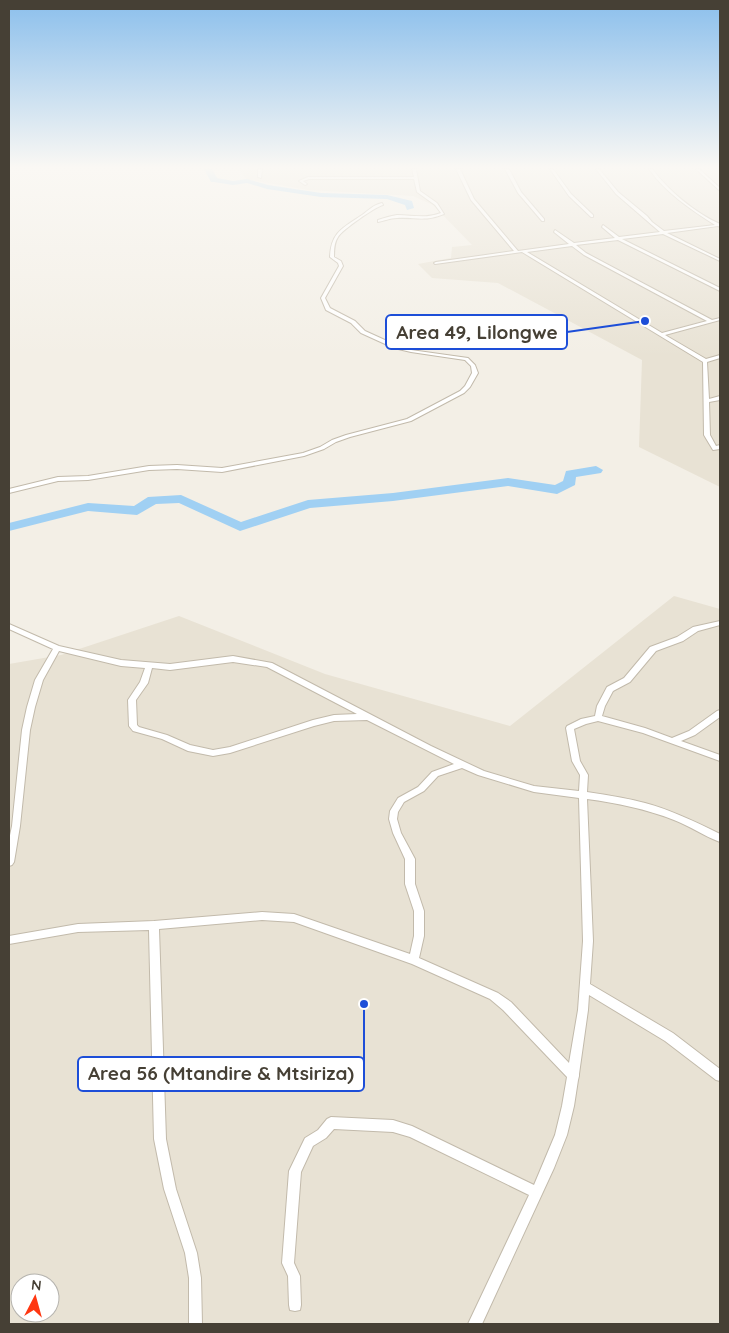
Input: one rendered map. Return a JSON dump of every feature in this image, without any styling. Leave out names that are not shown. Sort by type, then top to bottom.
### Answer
[{"type":"street","points":[[9,491],[58,479],[88,478],[149,468],[177,467],[222,470],[304,454],[348,436],[409,420],[462,392],[475,373],[473,365],[466,359],[396,347],[363,332],[353,322],[328,309],[323,298],[341,266],[340,262],[332,257],[332,246],[340,231]]},
{"type":"street","points":[[499,231],[517,252]]},
{"type":"street","points":[[555,231],[573,245],[711,321]]},
{"type":"street","points":[[609,231],[619,239],[720,290]]},
{"type":"street","points":[[661,231],[720,260]]},
{"type":"street","points":[[436,263],[678,231]]},
{"type":"street","points":[[524,252],[705,361]]},
{"type":"street","points":[[663,334],[720,319]]},
{"type":"street","points":[[705,361],[720,356]]},
{"type":"street","points":[[705,361],[707,435],[719,450]]},
{"type":"street","points":[[706,401],[720,398]]},
{"type":"street","points":[[598,718],[601,706],[610,689],[628,680],[654,650],[680,639],[696,629],[720,623]]},
{"type":"street","points":[[9,626],[58,648],[109,661],[149,666],[176,666],[233,659],[258,662],[277,668],[368,717],[462,764],[516,784],[644,806],[679,818],[720,838]]},
{"type":"street","points":[[9,862],[16,826],[26,730],[31,707],[38,680],[58,648]]},
{"type":"street","points":[[149,666],[144,683],[132,700],[132,726],[198,751],[219,752],[334,718],[368,717]]},
{"type":"street","points":[[672,741],[692,733],[720,713]]},
{"type":"street","points":[[475,1324],[561,1135],[574,1076],[585,987],[588,941],[583,796],[584,775],[576,761],[570,728],[584,720],[598,718],[619,723],[720,758]]},
{"type":"street","points":[[414,960],[420,936],[418,911],[410,884],[410,859],[397,833],[394,811],[401,800],[421,789],[435,774],[462,764]]},
{"type":"street","points":[[9,940],[78,928],[154,926],[198,920],[280,916],[294,918],[414,960],[494,996],[507,1006],[574,1076]]},
{"type":"street","points":[[154,926],[160,1139],[170,1189],[191,1253],[196,1278],[195,1324]]},
{"type":"street","points":[[585,987],[669,1037],[720,1076]]},
{"type":"street","points":[[294,1305],[294,1276],[288,1263],[294,1171],[309,1142],[322,1134],[331,1123],[393,1126],[412,1132],[536,1192]]},
{"type":"shaded area","points":[[459,231],[720,231],[720,487],[639,447],[642,360],[498,283],[432,278],[418,264],[451,258],[452,247],[472,245]]},
{"type":"shaded area","points":[[674,596],[720,609],[720,1324],[9,1324],[9,664],[61,655],[179,616],[325,674],[510,726]]},
{"type":"waterway","points":[[9,527],[88,507],[137,511],[153,500],[181,499],[240,527],[308,504],[393,497],[508,482],[557,490],[570,482],[571,474],[596,470]]},
{"type":"place","name":"Area 49, Lilongwe","points":[[645,321]]},
{"type":"place","name":"Area 56 (Mtandire & Mtsiriza)","points":[[364,1004]]}]
